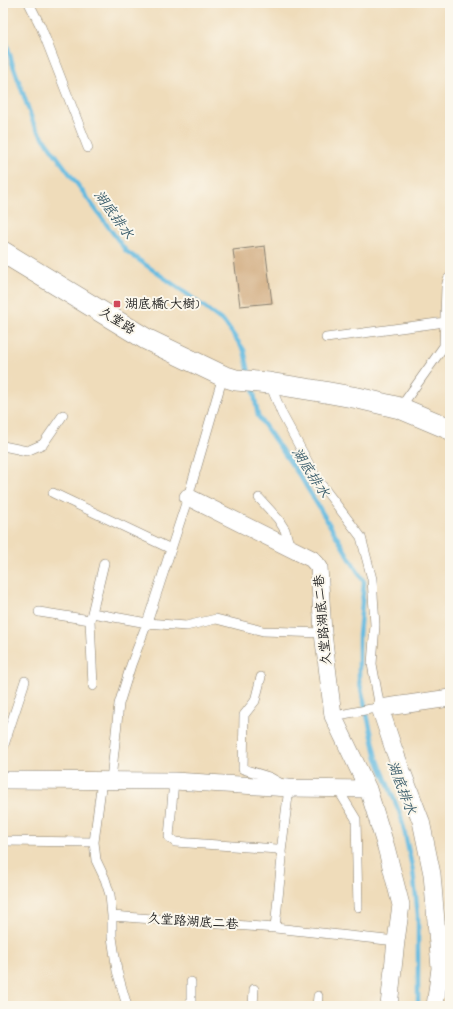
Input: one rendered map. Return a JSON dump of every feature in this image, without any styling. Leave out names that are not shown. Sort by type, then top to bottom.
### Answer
[{"type":"street","name":"久堂路","points":[[3,252],[146,339],[229,378]]},
{"type":"street","points":[[229,378],[267,382],[358,398],[400,408],[450,429]]},
{"type":"street","name":"久堂路湖底二巷","points":[[188,497],[312,559],[319,567],[323,633],[341,715],[368,789],[386,847],[401,905],[389,1006]]},
{"type":"street","points":[[435,1006],[440,968],[432,874],[421,821],[377,708],[450,698]]},
{"type":"street","points":[[3,780],[174,781],[289,788],[368,789]]},
{"type":"lane","points":[[29,3],[41,27],[88,148]]},
{"type":"lane","points":[[400,408],[447,346],[444,322],[446,287],[450,277]]},
{"type":"lane","points":[[326,338],[444,322]]},
{"type":"lane","points":[[128,1006],[117,971],[112,937],[110,896],[105,879],[96,860],[94,842],[107,780],[119,704],[229,378]]},
{"type":"lane","points":[[267,382],[282,414],[317,479],[361,537],[372,579],[374,625],[372,664],[377,708],[341,715]]},
{"type":"lane","points":[[3,446],[27,451],[43,444],[63,415]]},
{"type":"lane","points":[[53,493],[171,549]]},
{"type":"lane","points":[[259,498],[278,519],[285,530],[290,548]]},
{"type":"lane","points":[[93,686],[91,617],[104,563]]},
{"type":"lane","points":[[39,612],[186,626],[216,619],[263,631],[323,633]]},
{"type":"lane","points":[[261,677],[255,701],[244,714],[243,769],[269,776],[289,788],[281,852],[282,858],[275,928]]},
{"type":"lane","points":[[3,748],[26,681]]},
{"type":"lane","points":[[174,781],[169,836],[175,842],[277,849],[281,852]]},
{"type":"lane","points":[[337,788],[356,819],[358,907]]},
{"type":"lane","points":[[3,841],[94,842]]},
{"type":"lane","name":"久堂路湖底二巷","points":[[112,916],[275,928],[396,941]]},
{"type":"lane","points":[[191,982],[191,1006]]},
{"type":"lane","points":[[253,1006],[254,989]]},
{"type":"lane","points":[[317,1006],[318,996]]},
{"type":"building","points":[[265,246],[272,303],[240,306],[233,250]]},
{"type":"waterway","name":"湖底排水","points":[[3,31],[34,125],[126,251],[225,323],[244,350],[250,377]]},
{"type":"waterway","name":"湖底排水","points":[[253,388],[258,416],[302,479],[364,582],[359,635],[359,680],[377,758],[401,816],[413,871],[418,915],[418,1006]]},
{"type":"place","name":"湖底橋(大樹)","points":[[117,304]]}]
